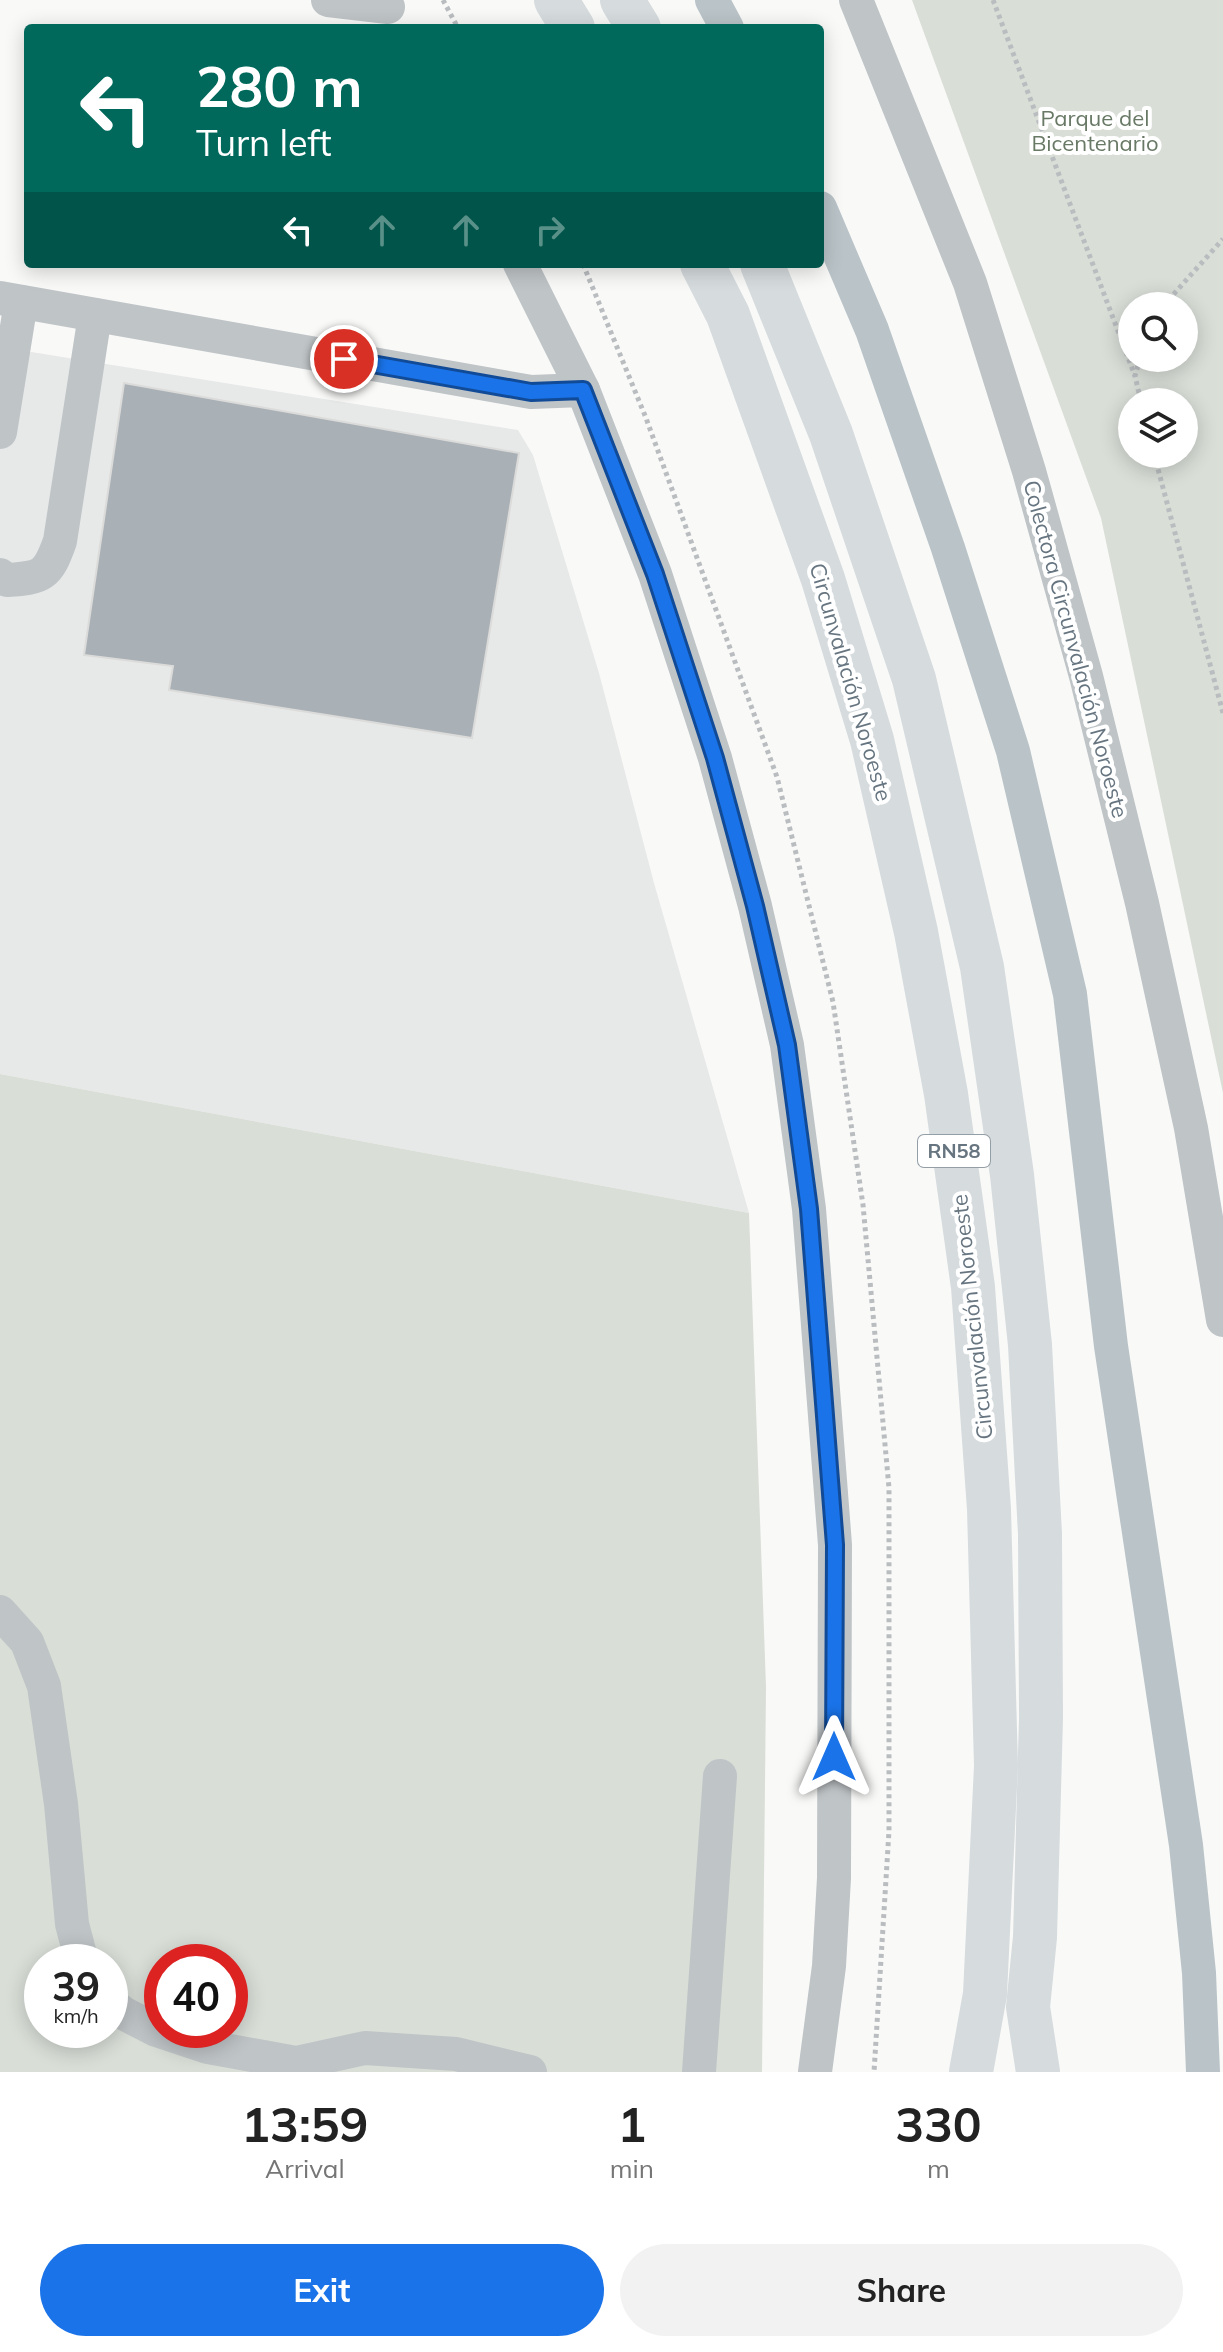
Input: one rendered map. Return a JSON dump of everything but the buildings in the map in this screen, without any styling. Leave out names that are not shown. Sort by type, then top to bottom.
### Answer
[{"type":"highway","points":[[556,0],[571,24]]},
{"type":"highway","points":[[622,0],[637,24]]},
{"type":"highway","name":"Circunvalación Noroeste","points":[[704,268],[728,315],[823,579],[872,740],[916,932],[946,1094],[976,1318],[989,1509],[996,1766],[985,1994],[971,2072]]},
{"type":"highway","name":"RN58","points":[[764,268],[831,434],[914,679],[982,967],[1012,1175],[1030,1345],[1040,1518],[1041,1718],[1035,1937],[1028,2007],[1038,2072]]},
{"type":"street","points":[[328,0],[390,12]]},
{"type":"street","name":"Colectora Circunvalación Noroeste","points":[[856,0],[970,283],[1029,471],[1082,661],[1142,903],[1188,1113],[1223,1320]]},
{"type":"street","points":[[522,268],[583,390],[655,574],[715,758],[755,906],[787,1045],[809,1209],[835,1545],[834,1878],[829,1966],[815,2072]]},
{"type":"street","points":[[0,432],[11,300],[531,392],[583,390]]},
{"type":"street","points":[[0,575],[7,580],[34,578],[51,565],[60,541],[95,315]]},
{"type":"street","points":[[0,1612],[27,1642],[44,1686],[61,1804],[72,1924],[77,1944]]},
{"type":"street","points":[[699,2072],[720,1776]]},
{"type":"street","points":[[128,2016],[154,2029],[208,2047],[296,2063],[365,2048],[456,2054],[530,2072]]},
{"type":"path","points":[[443,0],[456,24]]},
{"type":"path","points":[[993,0],[1138,388]]},
{"type":"path","points":[[1176,292],[1223,239]]},
{"type":"path","points":[[1135,376],[1136,372]]},
{"type":"path","points":[[1158,468],[1223,713]]},
{"type":"shaded area","points":[[0,347],[518,430],[533,455],[599,673],[654,883],[749,1213],[0,1074]]},
{"type":"green space","name":"Parque del Bicentenario","points":[[912,0],[1223,0],[1223,1093],[1101,518]]},
{"type":"green space","points":[[0,1074],[749,1213],[766,1687],[762,2072],[0,2072]]},
{"type":"waterway","points":[[712,0],[725,24]]},
{"type":"waterway","points":[[824,217],[872,330],[948,548],[1013,751],[1070,994],[1111,1346],[1186,1845],[1199,1973],[1203,2072]]},
{"type":"route","points":[[344,359],[531,392],[583,390],[655,574],[715,758],[755,906],[787,1045],[809,1209],[835,1545],[834,1757]]}]
